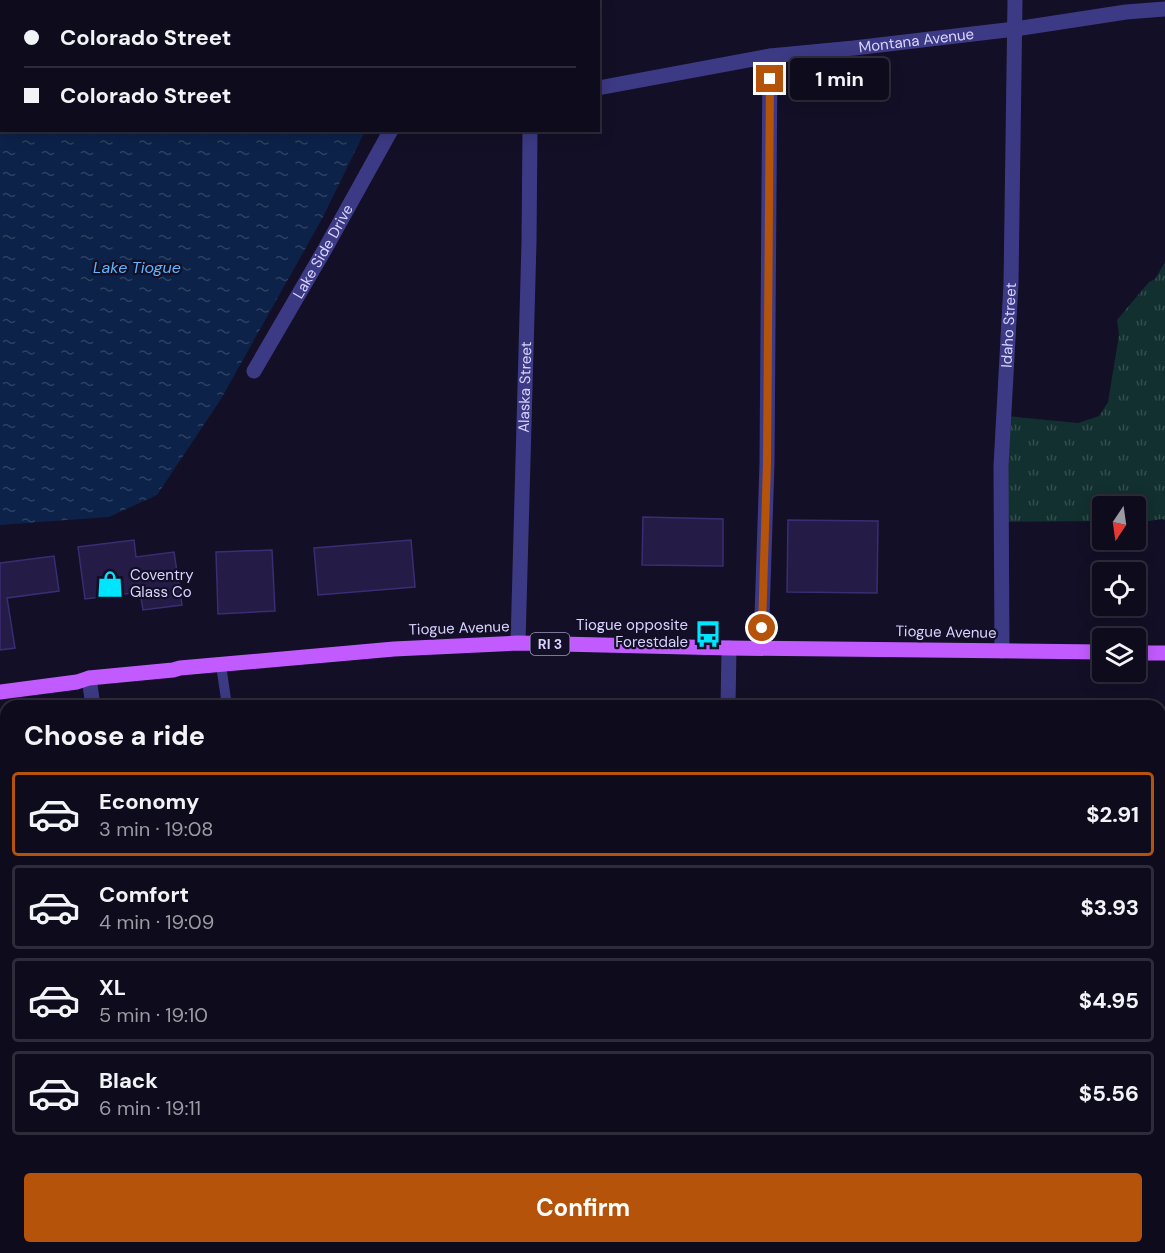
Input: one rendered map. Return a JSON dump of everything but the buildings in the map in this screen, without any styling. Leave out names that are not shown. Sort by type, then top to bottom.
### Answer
[{"type":"main road","name":"Tiogue Avenue","points":[[0,692],[77,682],[89,678],[221,665],[394,649],[518,643],[1092,652]]},
{"type":"main road","points":[[1146,652],[1165,653]]},
{"type":"street","name":"Idaho Street","points":[[1002,651],[1001,466],[1011,284],[1015,0]]},
{"type":"street","name":"Montana Avenue","points":[[600,88],[770,56],[1015,29],[1126,12],[1165,9]]},
{"type":"street","points":[[761,647],[767,463],[770,56]]},
{"type":"street","name":"Lake Side Drive","points":[[254,371],[390,132]]},
{"type":"street","name":"Alaska Street","points":[[518,643],[529,277],[530,132]]},
{"type":"street","points":[[728,700],[729,648]]},
{"type":"street","points":[[89,678],[92,700]]},
{"type":"lane","points":[[221,665],[226,700]]},
{"type":"green space","points":[[1165,262],[1165,520],[1146,521],[1146,496],[1092,496],[1092,521],[1002,522],[1007,416],[1078,423],[1099,416],[1108,402],[1119,335],[1117,320],[1149,282],[1155,279]]},
{"type":"water","name":"Lake Tiogue","points":[[0,132],[365,132],[323,217],[221,399],[157,495],[109,517],[0,525]]},
{"type":"place","name":"Coventry Glass Co","points":[[110,584]]},
{"type":"place","name":"Tiogue opposite Forestdale","points":[[708,634]]},
{"type":"route","points":[[762,628],[767,463],[770,79]]}]
